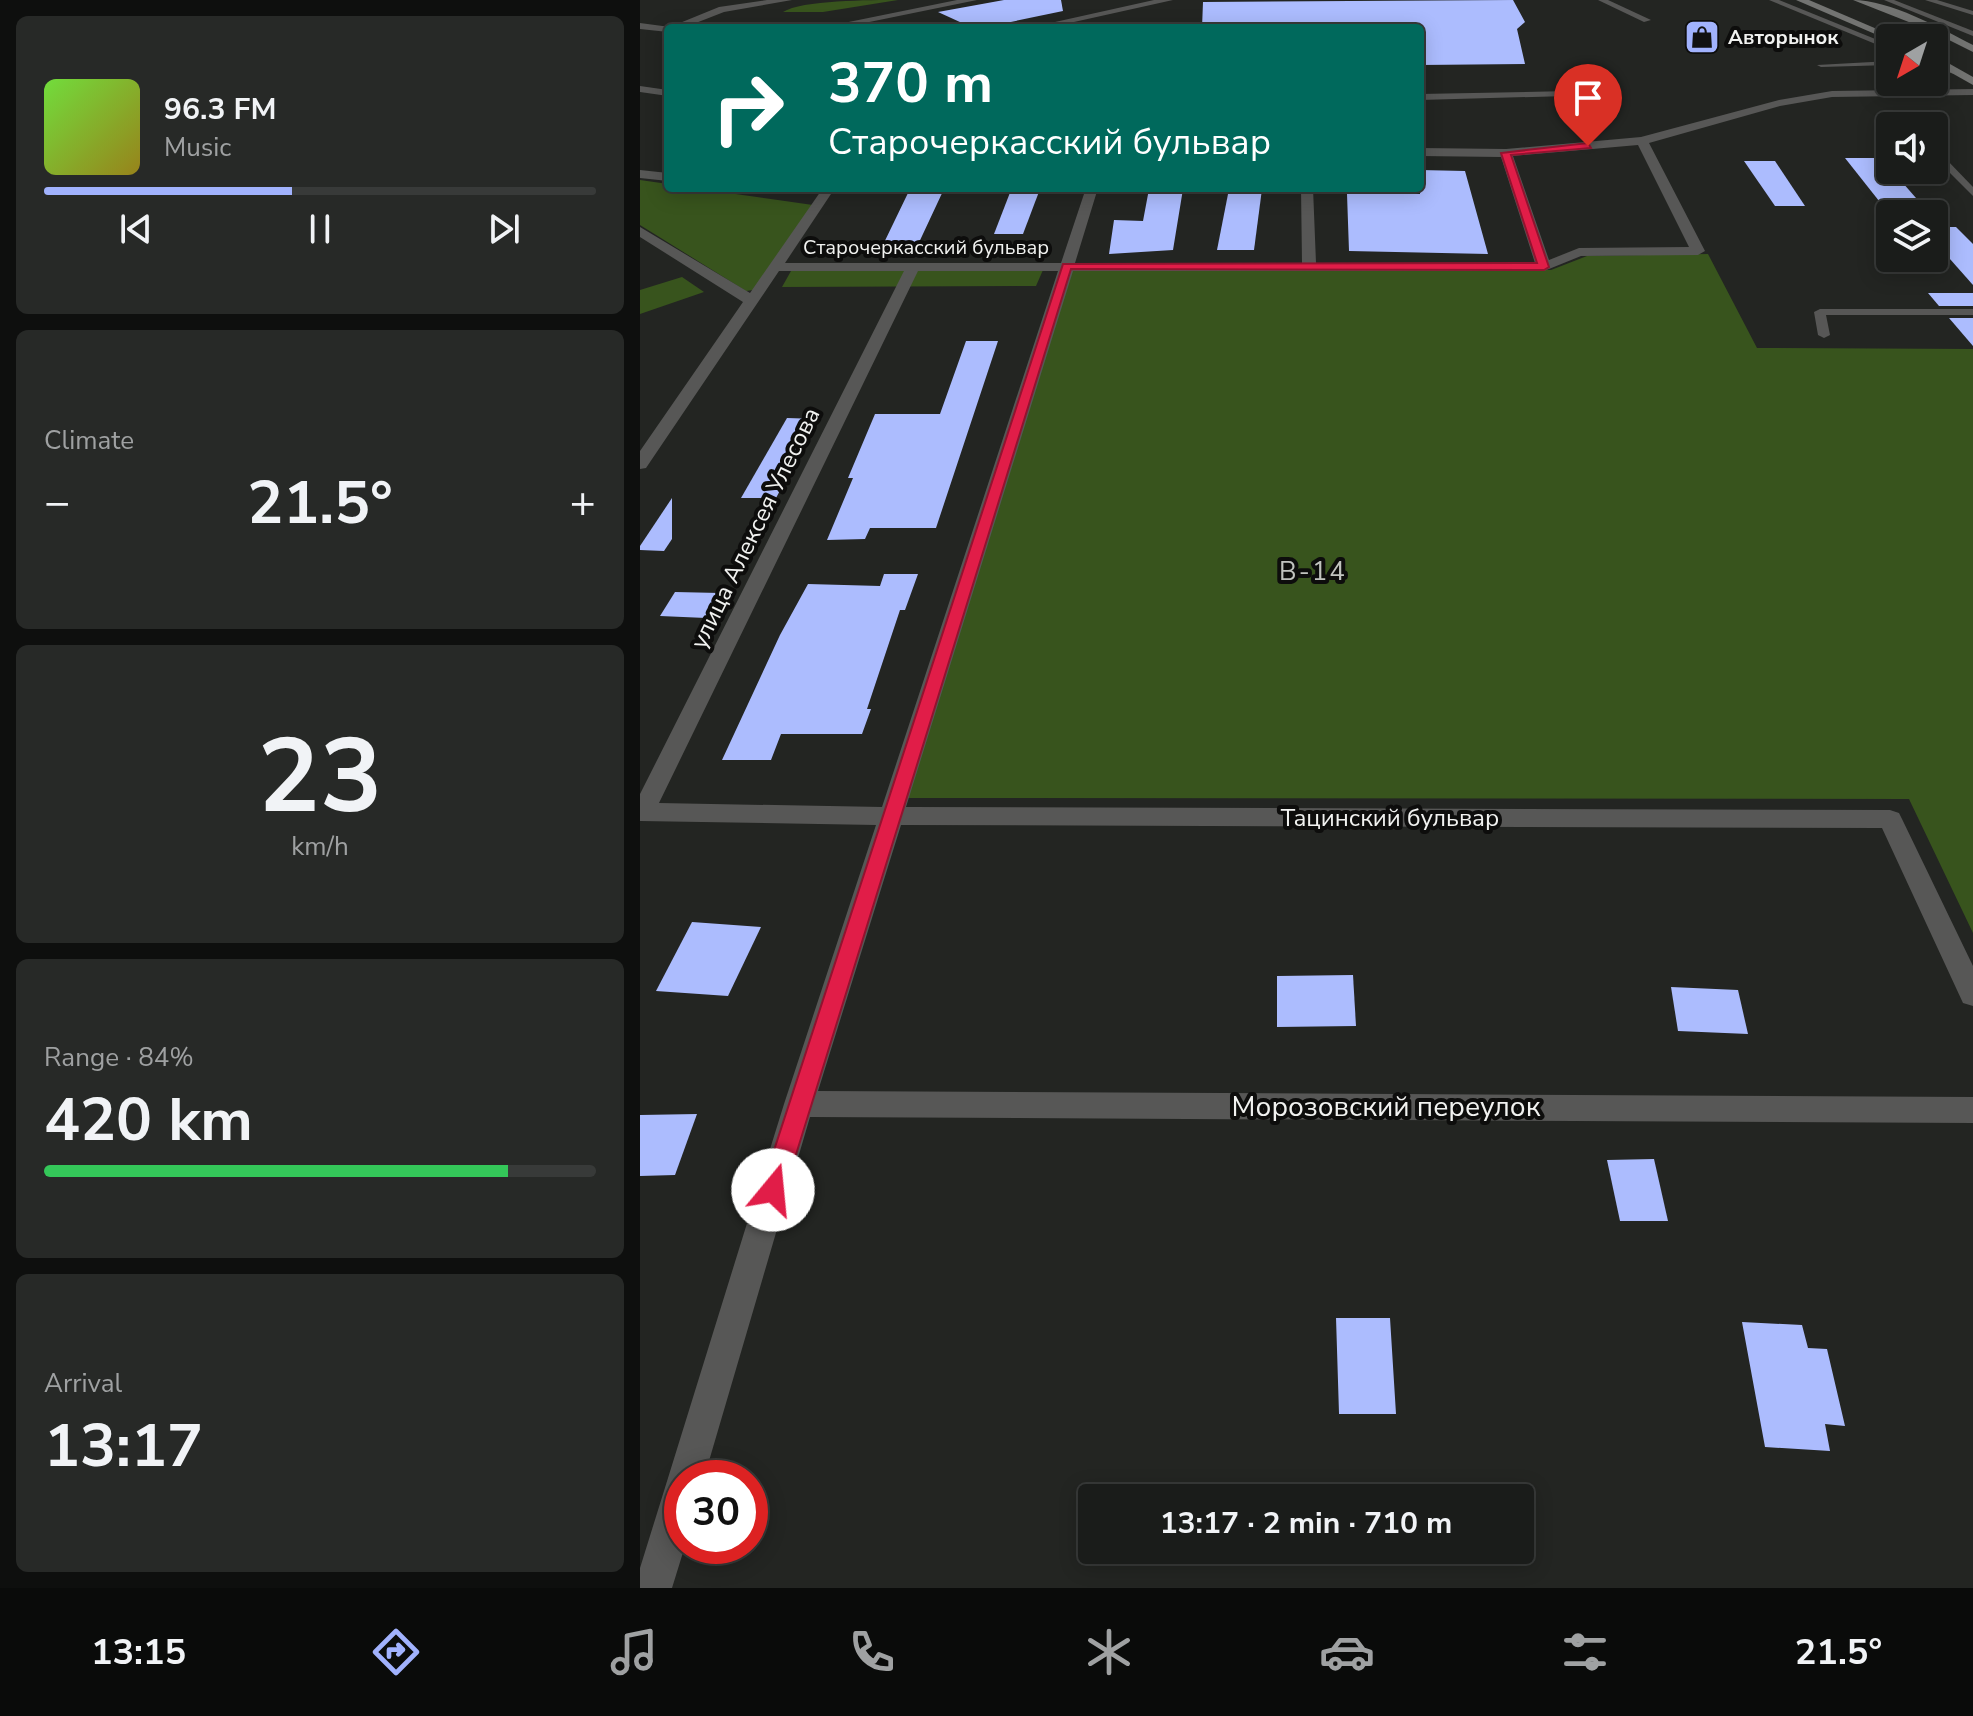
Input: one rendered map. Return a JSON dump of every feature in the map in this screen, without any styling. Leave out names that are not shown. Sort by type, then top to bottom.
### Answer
[{"type":"main road","points":[[1801,0],[1876,31]]},
{"type":"main road","points":[[1858,0],[1932,28],[1973,49]]},
{"type":"main road","points":[[1948,66],[1973,82]]},
{"type":"street","points":[[684,24],[722,9],[787,0]]},
{"type":"street","points":[[845,24],[972,0]]},
{"type":"street","points":[[1052,24],[1168,0]]},
{"type":"street","points":[[640,26],[664,29]]},
{"type":"street","points":[[640,89],[664,92]]},
{"type":"street","points":[[1424,152],[1506,153],[1642,141],[1779,103],[1832,94],[1973,92]]},
{"type":"street","points":[[1424,97],[1567,93]]},
{"type":"street","name":"Старочеркасский бульвар","points":[[775,267],[1544,267],[1579,252],[1698,251],[1642,141]]},
{"type":"street","points":[[1506,153],[1544,267]]},
{"type":"street","points":[[640,174],[664,177]]},
{"type":"street","points":[[640,464],[826,192]]},
{"type":"street","points":[[691,1460],[799,1104],[1091,192]]},
{"type":"street","points":[[1307,192],[1309,266]]},
{"type":"street","points":[[640,231],[752,301]]},
{"type":"street","name":"улица Алексея Улесова","points":[[642,812],[913,267]]},
{"type":"street","name":"Тацинский бульвар","points":[[642,812],[891,816],[1890,819],[1973,995]]},
{"type":"street","name":"Морозовский переулок","points":[[799,1104],[1973,1110]]},
{"type":"street","points":[[653,1588],[664,1552]]},
{"type":"lane","points":[[1602,0],[1647,20]]},
{"type":"lane","points":[[1773,0],[1876,42]]},
{"type":"lane","points":[[1888,0],[1973,34]]},
{"type":"lane","points":[[1929,0],[1973,13]]},
{"type":"lane","points":[[1821,65],[1876,63]]},
{"type":"lane","points":[[1948,70],[1959,73]]},
{"type":"lane","points":[[1948,166],[1973,193]]},
{"type":"lane","points":[[1824,335],[1820,312],[1973,312]]},
{"type":"green space","points":[[898,0],[823,12],[783,12],[820,3]]},
{"type":"green space","points":[[640,180],[664,183],[664,192],[721,192],[813,205],[753,290],[746,291],[640,225]]},
{"type":"green space","points":[[1708,254],[1757,348],[1973,349],[1973,933],[1909,799],[908,798],[1072,270],[1551,270],[1587,256]]},
{"type":"green space","points":[[1043,270],[1036,286],[782,287],[791,271]]},
{"type":"green space","points":[[682,277],[704,292],[640,314],[640,290]]},
{"type":"building","points":[[1004,0],[1061,0],[1063,11],[1001,24],[964,24],[938,12]]},
{"type":"building","points":[[1513,0],[1525,22],[1517,29],[1525,64],[1424,65],[1424,24],[1202,24],[1203,2]]},
{"type":"building","points":[[1845,158],[1876,158],[1876,184],[1904,184],[1918,200],[1878,200]]},
{"type":"building","points":[[1744,161],[1775,161],[1805,206],[1775,206]]},
{"type":"building","points":[[1424,170],[1465,171],[1488,254],[1349,251],[1347,194],[1424,192]]},
{"type":"building","points":[[943,192],[915,251],[880,251],[908,193]]},
{"type":"building","points":[[1010,192],[1039,192],[1023,234],[994,234]]},
{"type":"building","points":[[1148,192],[1183,192],[1173,250],[1109,254],[1114,220],[1143,221]]},
{"type":"building","points":[[1228,192],[1262,192],[1254,250],[1217,250]]},
{"type":"building","points":[[1948,227],[1956,227],[1973,244],[1973,285],[1948,257]]},
{"type":"building","points":[[1928,293],[1973,293],[1973,306],[1939,306]]},
{"type":"building","points":[[1949,318],[1973,318],[1973,346]]},
{"type":"building","points":[[966,341],[998,341],[936,528],[870,528],[865,539],[827,540],[853,478],[848,478],[875,414],[940,414]]},
{"type":"building","points":[[787,418],[818,419],[776,498],[741,498]]},
{"type":"building","points":[[672,498],[672,539],[664,551],[640,550],[640,546]]},
{"type":"building","points":[[884,574],[918,574],[905,610],[900,610],[867,709],[871,709],[862,734],[781,734],[771,760],[722,760],[780,635],[808,584],[880,586]]},
{"type":"building","points":[[675,592],[720,593],[706,618],[660,616]]},
{"type":"building","points":[[692,922],[761,927],[728,996],[656,991]]},
{"type":"building","points":[[1353,975],[1356,1026],[1277,1027],[1277,976]]},
{"type":"building","points":[[1671,987],[1738,990],[1748,1034],[1678,1031]]},
{"type":"building","points":[[697,1114],[675,1175],[640,1176],[640,1115]]},
{"type":"building","points":[[1654,1159],[1668,1221],[1620,1221],[1607,1160]]},
{"type":"building","points":[[1336,1318],[1390,1318],[1396,1414],[1339,1414]]},
{"type":"building","points":[[1742,1322],[1802,1325],[1808,1348],[1827,1349],[1845,1426],[1825,1424],[1830,1451],[1765,1447]]},
{"type":"place","name":"Авторынок","points":[[1702,37]]},
{"type":"district","name":"В-14","points":[[1313,571]]},
{"type":"route","points":[[773,1190],[1067,266],[1544,267],[1506,153],[1588,146]]}]
